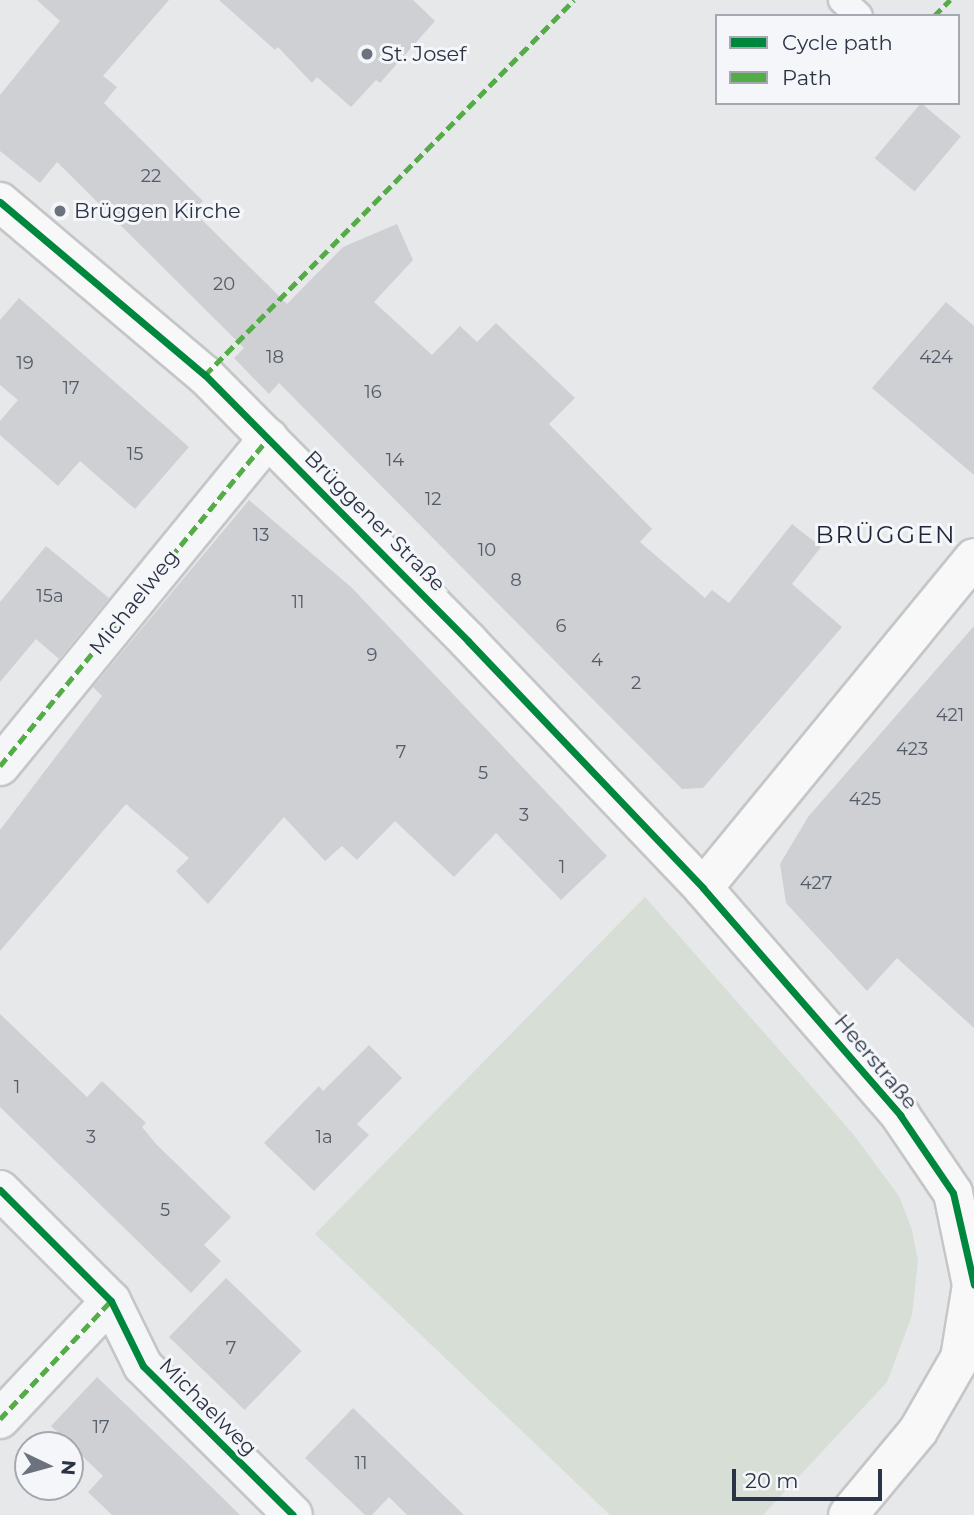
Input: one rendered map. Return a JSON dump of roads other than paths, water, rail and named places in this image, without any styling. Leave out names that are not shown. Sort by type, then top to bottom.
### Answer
[{"type":"main road","name":"Brüggener Straße","points":[[0,202],[205,375],[703,888]]},
{"type":"main road","points":[[703,888],[974,558]]},
{"type":"main road","name":"Heerstraße","points":[[703,888],[900,1115],[953,1193],[973,1285],[960,1358],[918,1432],[848,1515]]},
{"type":"street","name":"Michaelweg","points":[[0,766],[268,438]]},
{"type":"street","name":"Michaelweg","points":[[0,1190],[111,1301],[143,1366],[293,1515]]},
{"type":"street","points":[[0,1419],[111,1301]]},
{"type":"lane","points":[[842,0],[857,14]]},
{"type":"place","name":"St. Josef","points":[[367,54]]},
{"type":"place","name":"Brüggen Kirche","points":[[60,211]]},
{"type":"district","name":"BRÜGGEN","points":[[886,535]]}]
